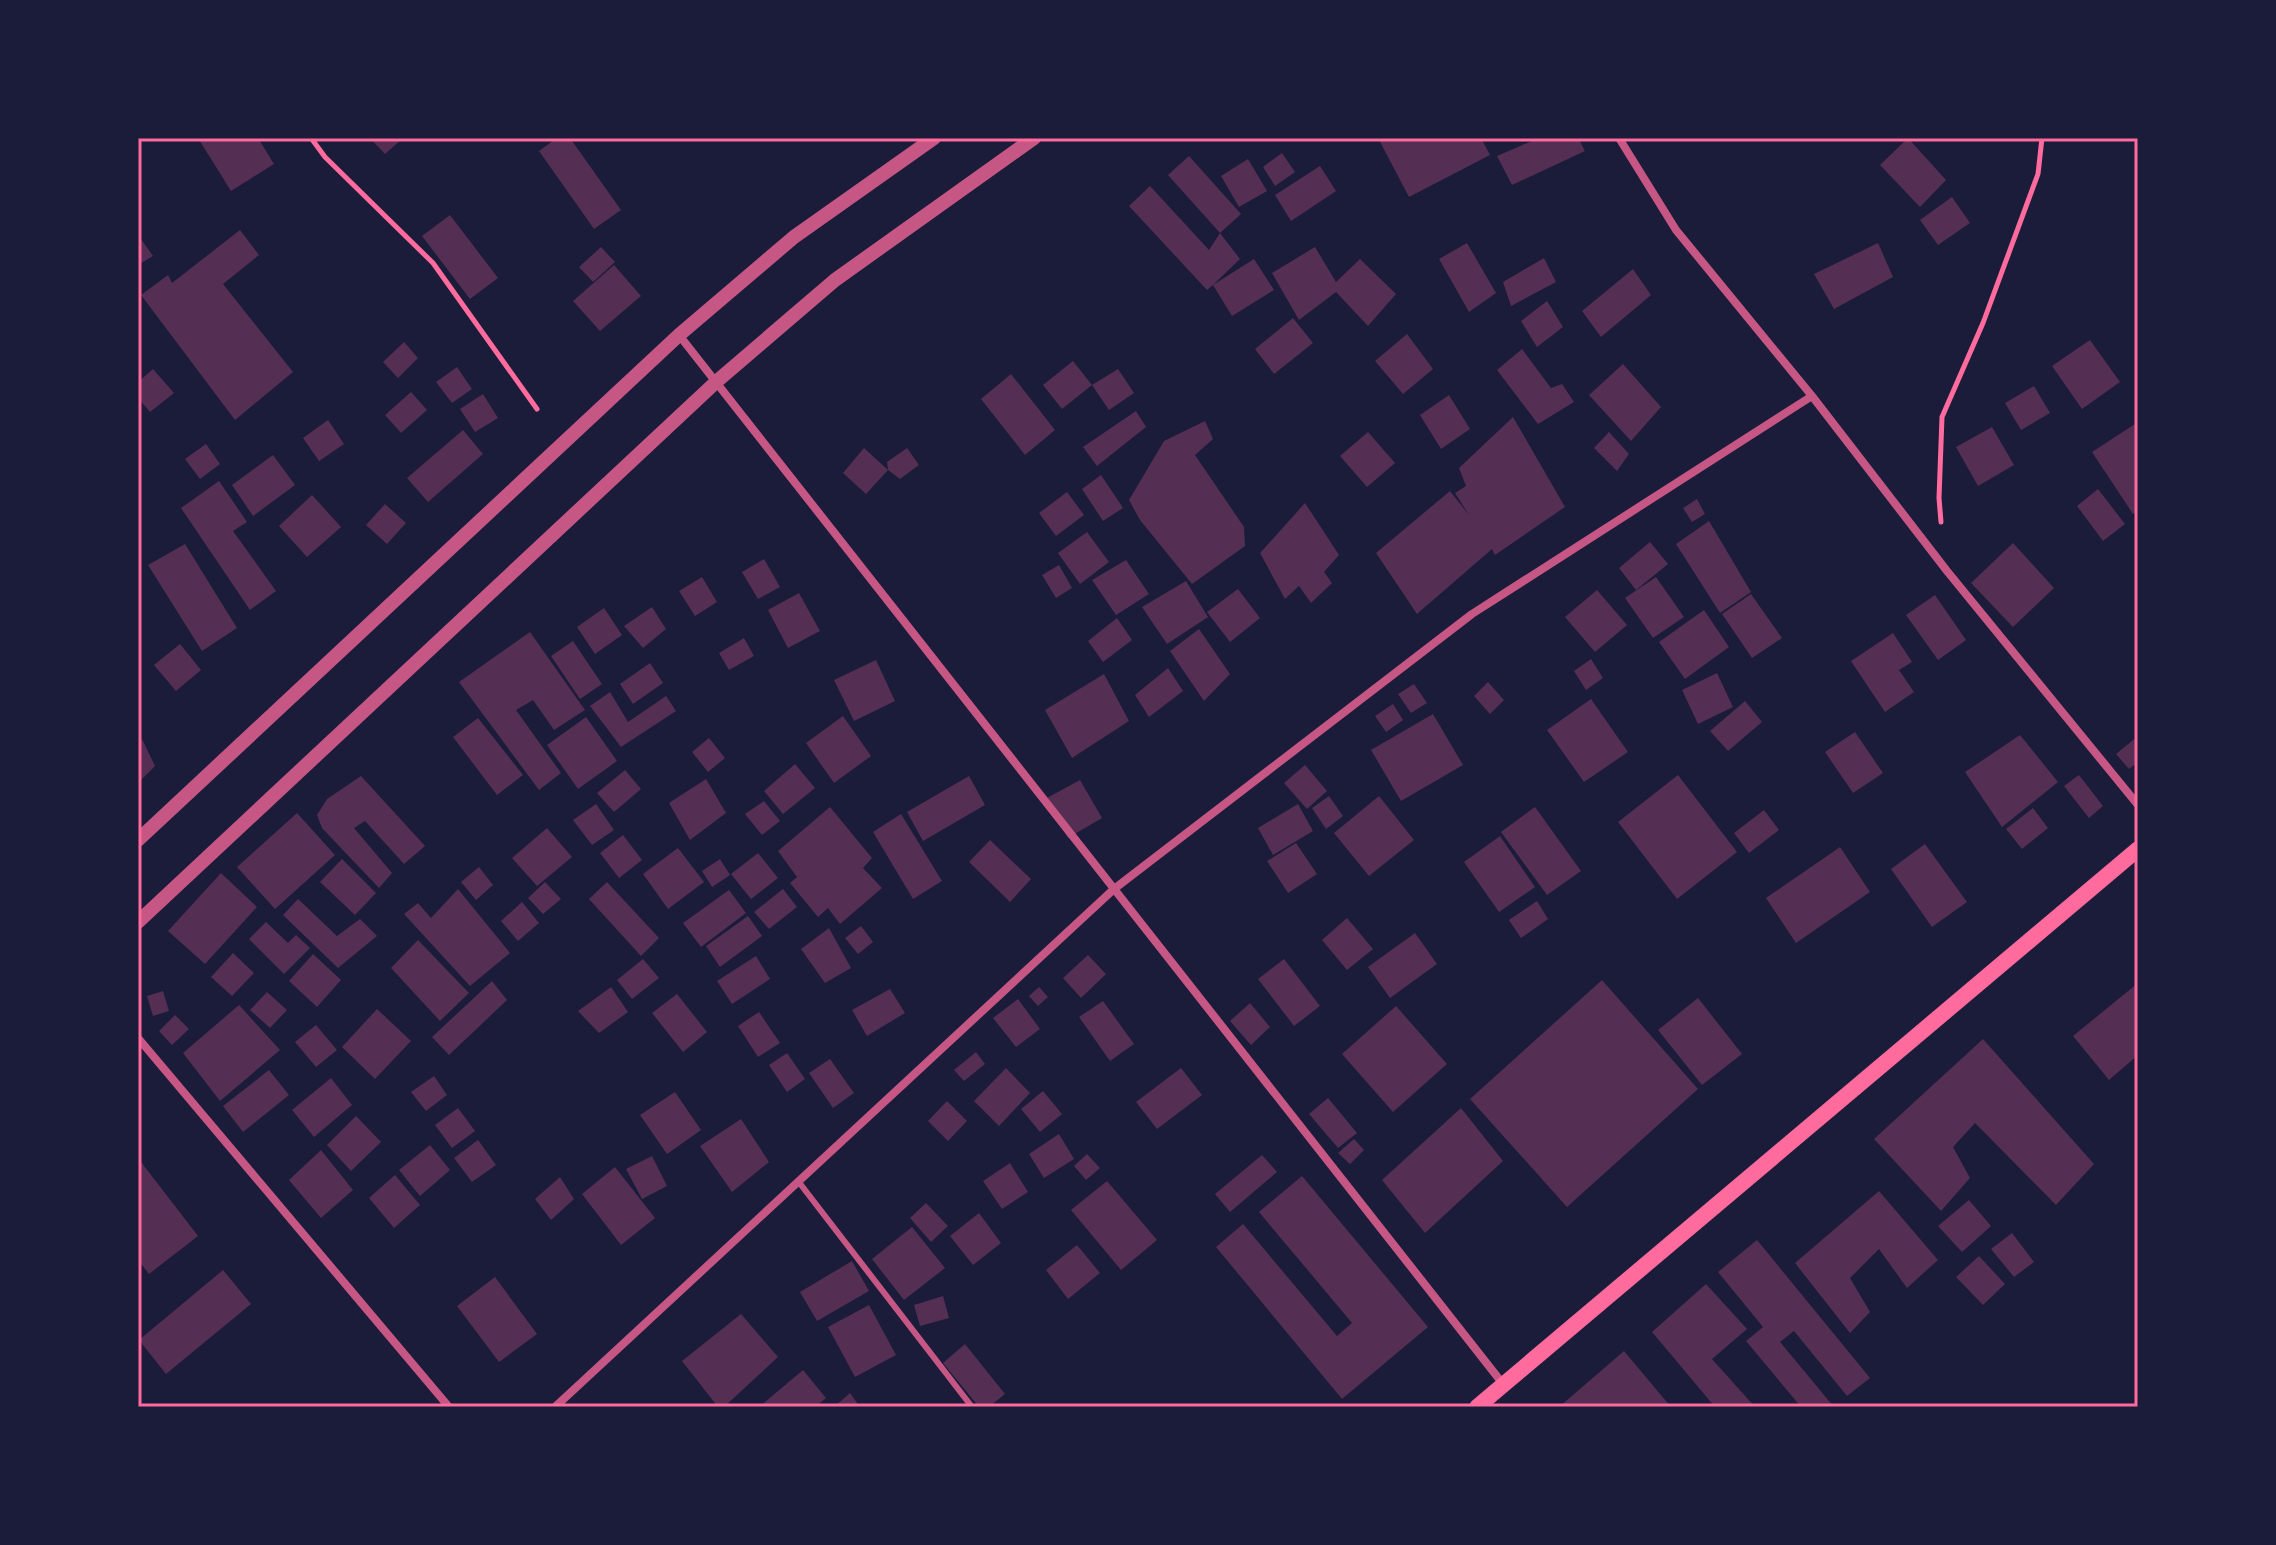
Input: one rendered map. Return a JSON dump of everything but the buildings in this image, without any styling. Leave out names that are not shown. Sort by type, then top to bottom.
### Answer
[{"type":"main road","points":[[1477,1407],[2138,849]]},
{"type":"street","points":[[138,840],[679,335],[794,237],[934,138]]},
{"type":"street","points":[[138,922],[716,382],[835,280],[1034,138]]},
{"type":"street","points":[[1619,138],[1676,230],[2138,805]]},
{"type":"street","points":[[679,335],[1503,1384]]},
{"type":"street","points":[[555,1407],[1114,889],[1472,614],[1812,396]]},
{"type":"street","points":[[138,1038],[449,1407]]},
{"type":"lane","points":[[798,1181],[972,1407]]},
{"type":"path","points":[[311,138],[325,157],[433,263],[537,409]]},
{"type":"path","points":[[1947,571],[1939,498],[1942,417],[1983,323],[2038,174],[2042,138]]}]
